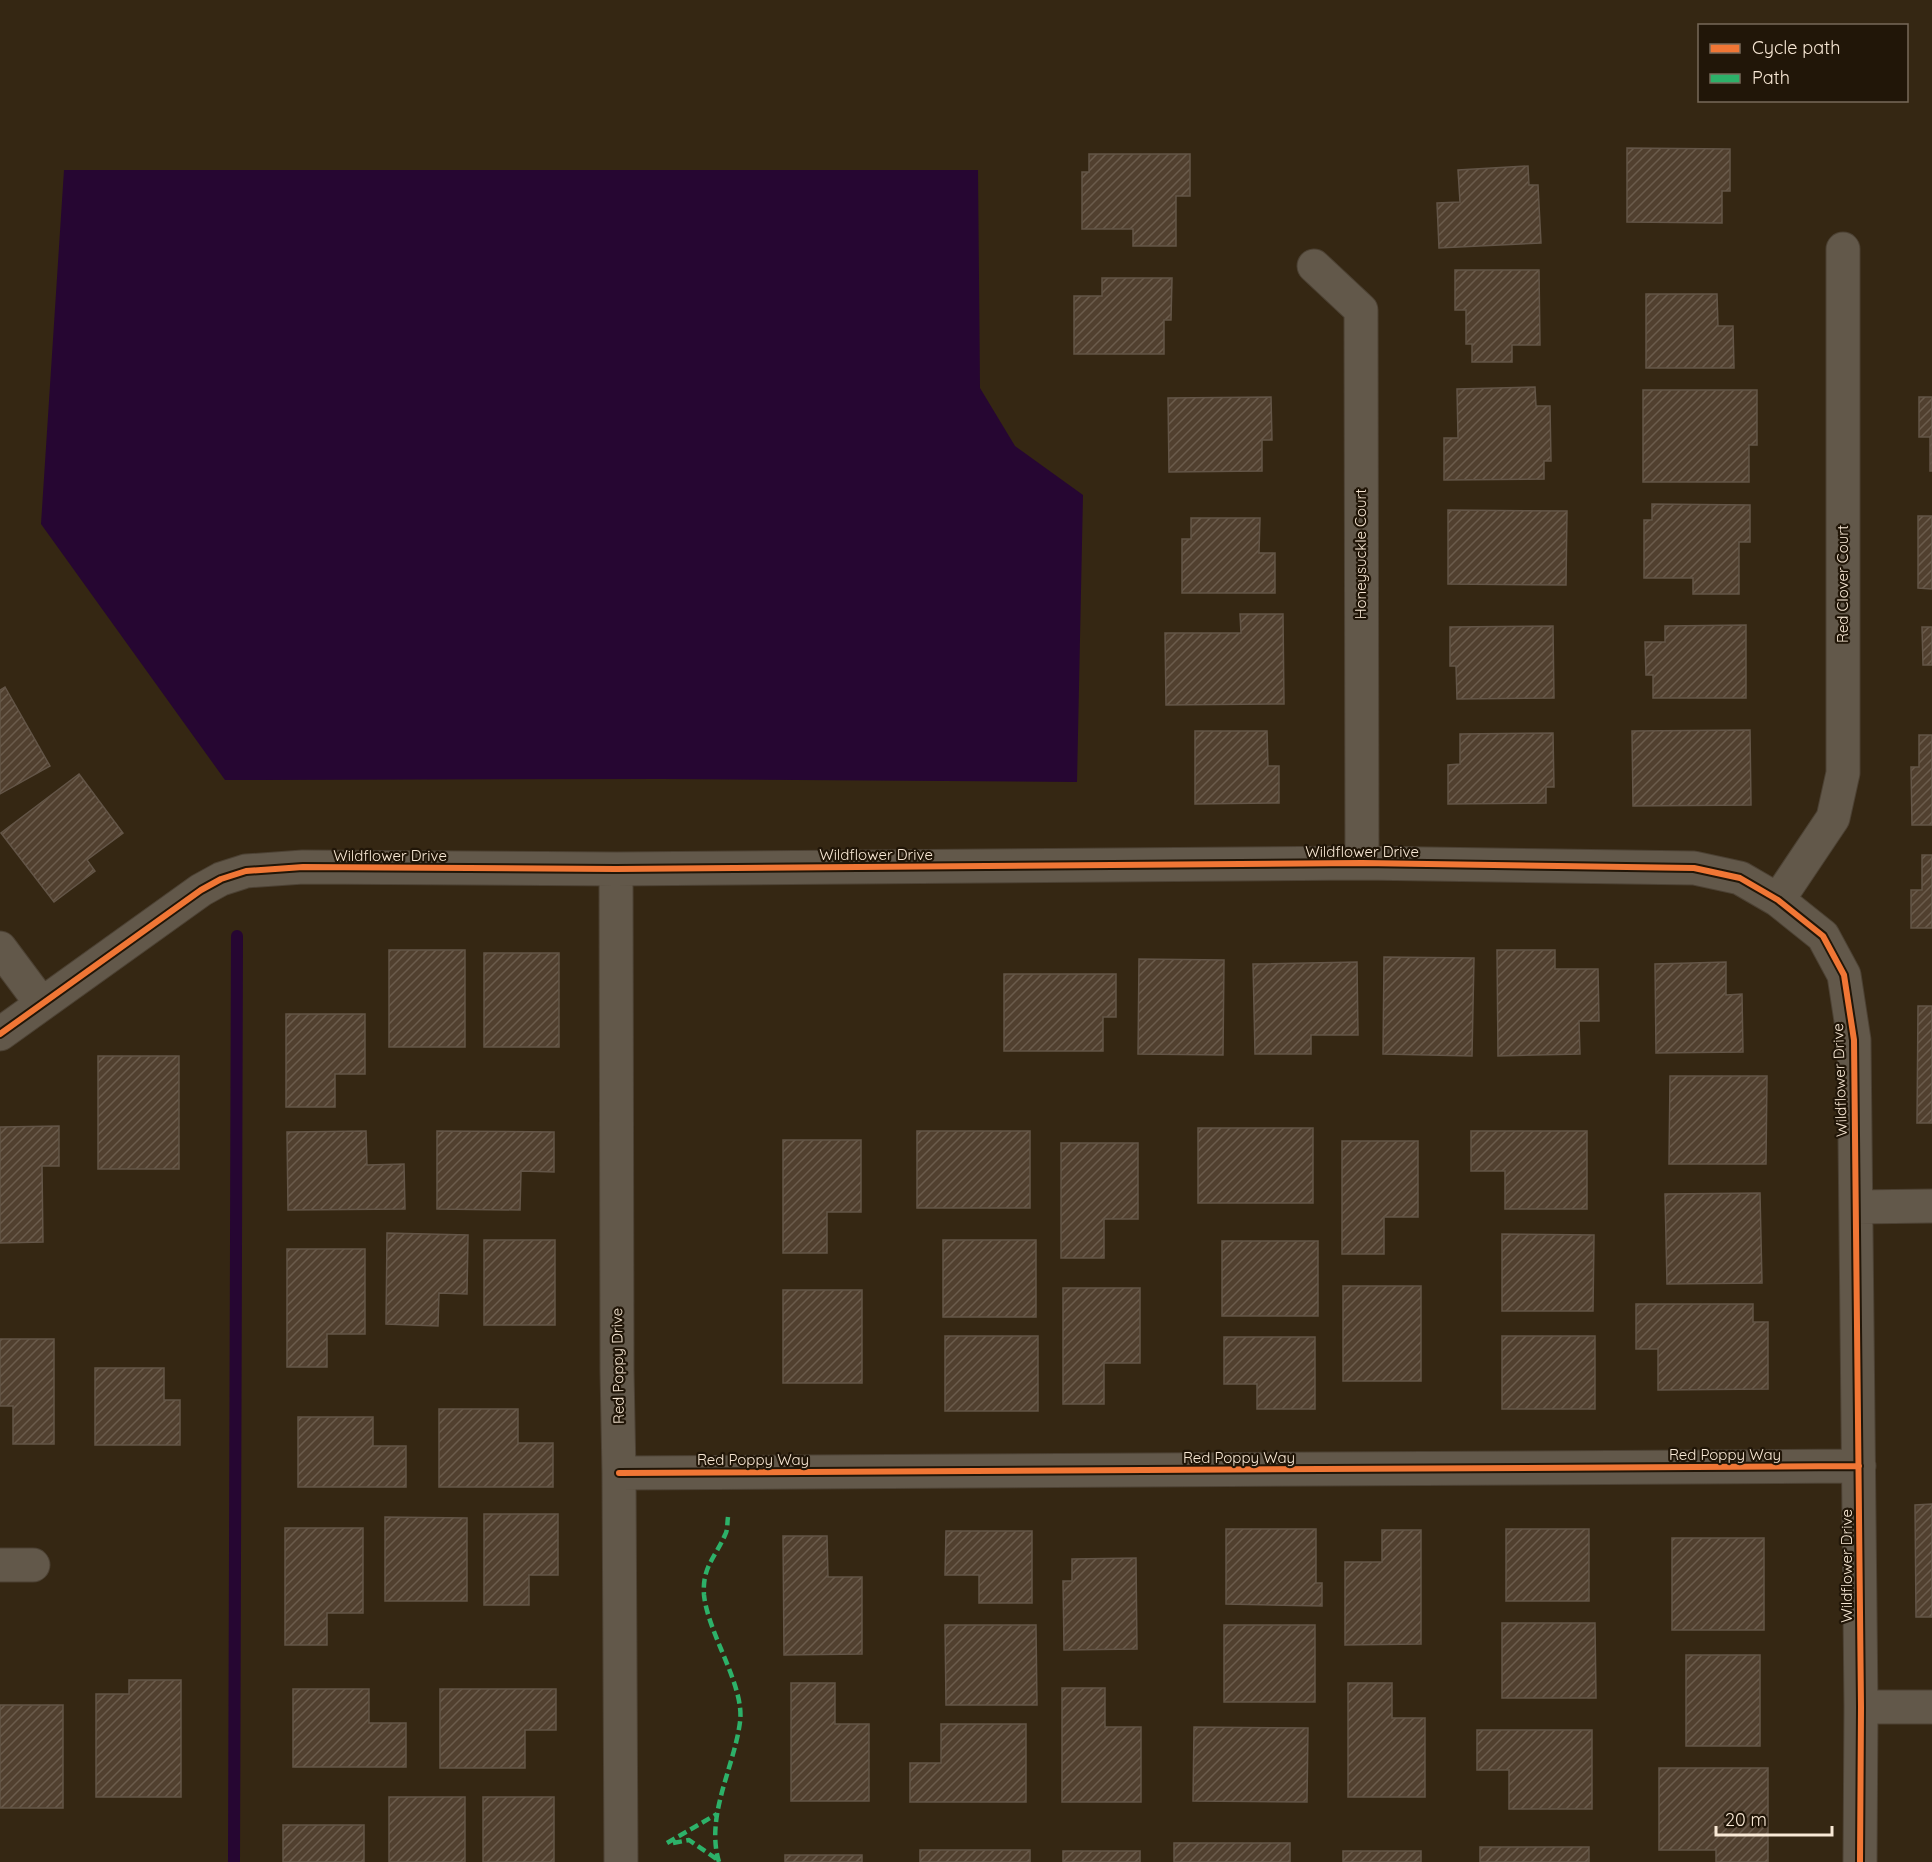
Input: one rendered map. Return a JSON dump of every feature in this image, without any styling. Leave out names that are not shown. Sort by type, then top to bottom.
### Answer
[{"type":"street","name":"Red Clover Court","points":[[1778,900],[1833,818],[1843,772],[1843,249]]},
{"type":"street","name":"Honeysuckle Court","points":[[1314,266],[1361,310],[1362,863]]},
{"type":"street","name":"Wildflower Drive","points":[[0,1034],[201,890],[222,879],[246,871],[303,867],[616,869],[1362,863],[1694,868],[1740,878],[1778,900],[1823,936],[1844,975],[1854,1040],[1861,1707],[1860,1862]]},
{"type":"street","name":"Red Poppy Drive","points":[[616,869],[621,1862]]},
{"type":"street","points":[[0,948],[41,1003]]},
{"type":"street","points":[[1856,1207],[1932,1206]]},
{"type":"street","name":"Red Poppy Way","points":[[620,1473],[1858,1466]]},
{"type":"street","points":[[0,1565],[33,1565]]},
{"type":"street","points":[[1861,1707],[1932,1707]]},
{"type":"shaded area","points":[[64,170],[978,170],[980,388],[1015,446],[1083,495],[1077,782],[662,779],[225,780],[41,524]]},
{"type":"building","points":[[1627,148],[1730,149],[1730,191],[1722,191],[1722,223],[1627,222]]},
{"type":"building","points":[[1089,154],[1190,154],[1190,196],[1176,196],[1176,246],[1133,246],[1133,229],[1082,229],[1082,172],[1089,172]]},
{"type":"building","points":[[1528,166],[1529,185],[1538,185],[1541,243],[1439,248],[1437,203],[1460,202],[1458,170]]},
{"type":"building","points":[[1455,270],[1539,270],[1540,345],[1512,345],[1512,362],[1472,362],[1472,344],[1466,344],[1466,310],[1455,310]]},
{"type":"building","points":[[1102,278],[1172,278],[1171,320],[1164,320],[1164,354],[1074,354],[1074,296],[1102,296]]},
{"type":"building","points":[[1646,294],[1717,294],[1718,326],[1733,326],[1734,368],[1646,368]]},
{"type":"building","points":[[1535,387],[1536,406],[1550,406],[1551,461],[1544,461],[1544,479],[1444,480],[1444,438],[1458,438],[1457,389]]},
{"type":"building","points":[[1643,390],[1757,390],[1757,445],[1749,445],[1749,482],[1643,482]]},
{"type":"building","points":[[1271,397],[1272,440],[1262,440],[1262,471],[1169,472],[1168,398]]},
{"type":"building","points":[[1919,397],[1932,397],[1932,471],[1930,471],[1930,437],[1919,437]]},
{"type":"building","points":[[1652,504],[1750,505],[1750,542],[1739,542],[1739,594],[1693,594],[1693,578],[1644,578],[1644,520],[1652,520]]},
{"type":"building","points":[[1448,510],[1567,511],[1566,585],[1448,584]]},
{"type":"building","points":[[1918,516],[1932,516],[1932,589],[1918,588]]},
{"type":"building","points":[[1191,518],[1260,518],[1259,553],[1275,553],[1275,593],[1182,593],[1182,539],[1191,539]]},
{"type":"building","points":[[1240,614],[1283,614],[1284,704],[1166,705],[1165,633],[1241,633]]},
{"type":"building","points":[[1746,625],[1746,698],[1653,698],[1653,675],[1646,675],[1645,642],[1665,642],[1665,626]]},
{"type":"building","points":[[1553,626],[1554,698],[1457,699],[1456,666],[1450,666],[1450,627]]},
{"type":"building","points":[[1922,627],[1932,627],[1932,665],[1923,665]]},
{"type":"building","points":[[5,687],[50,766],[0,794],[0,690]]},
{"type":"building","points":[[1750,730],[1751,805],[1633,806],[1632,731]]},
{"type":"building","points":[[1195,731],[1267,731],[1268,766],[1279,766],[1279,803],[1195,804]]},
{"type":"building","points":[[1553,733],[1554,787],[1546,787],[1546,803],[1448,804],[1448,765],[1460,764],[1460,734]]},
{"type":"building","points":[[1919,735],[1932,735],[1932,825],[1912,825],[1911,767],[1919,767]]},
{"type":"building","points":[[79,774],[123,833],[87,860],[95,871],[54,902],[1,833]]},
{"type":"building","points":[[1922,855],[1932,855],[1932,928],[1911,928],[1911,890],[1922,890]]},
{"type":"building","points":[[389,950],[465,950],[465,1047],[389,1047]]},
{"type":"building","points":[[1497,950],[1555,950],[1555,969],[1598,969],[1599,1021],[1579,1021],[1580,1054],[1498,1056]]},
{"type":"building","points":[[484,953],[559,953],[559,1047],[484,1047]]},
{"type":"building","points":[[1384,957],[1474,958],[1472,1056],[1383,1054]]},
{"type":"building","points":[[1139,959],[1224,960],[1223,1055],[1138,1054]]},
{"type":"building","points":[[1357,962],[1358,1035],[1311,1035],[1311,1054],[1255,1054],[1253,964]]},
{"type":"building","points":[[1726,962],[1726,995],[1742,994],[1743,1052],[1656,1053],[1655,964]]},
{"type":"building","points":[[1004,974],[1116,974],[1116,1017],[1103,1017],[1103,1051],[1004,1051]]},
{"type":"building","points":[[1918,1006],[1932,1006],[1932,1123],[1917,1123]]},
{"type":"building","points":[[286,1014],[365,1014],[365,1074],[335,1074],[335,1107],[286,1107]]},
{"type":"building","points":[[98,1056],[179,1056],[179,1169],[98,1169]]},
{"type":"building","points":[[1670,1076],[1767,1076],[1766,1164],[1669,1164]]},
{"type":"building","points":[[59,1126],[59,1166],[42,1166],[43,1242],[0,1243],[0,1127]]},
{"type":"building","points":[[1198,1128],[1313,1128],[1313,1203],[1198,1203]]},
{"type":"building","points":[[366,1131],[367,1165],[404,1164],[405,1209],[288,1210],[287,1132]]},
{"type":"building","points":[[437,1131],[554,1132],[554,1172],[521,1171],[520,1210],[437,1209]]},
{"type":"building","points":[[917,1131],[1030,1131],[1030,1208],[917,1208]]},
{"type":"building","points":[[1471,1131],[1587,1131],[1587,1209],[1505,1209],[1505,1171],[1471,1171]]},
{"type":"building","points":[[783,1140],[861,1140],[861,1212],[827,1212],[827,1253],[783,1253]]},
{"type":"building","points":[[1342,1141],[1418,1141],[1418,1217],[1384,1217],[1384,1254],[1342,1254]]},
{"type":"building","points":[[1061,1143],[1138,1143],[1138,1219],[1104,1219],[1104,1258],[1061,1258]]},
{"type":"building","points":[[1760,1193],[1762,1283],[1667,1284],[1665,1194]]},
{"type":"building","points":[[387,1233],[468,1235],[467,1294],[439,1293],[438,1326],[386,1324]]},
{"type":"building","points":[[1502,1234],[1594,1235],[1593,1311],[1502,1311]]},
{"type":"building","points":[[484,1240],[555,1240],[555,1325],[484,1325]]},
{"type":"building","points":[[943,1240],[1036,1240],[1036,1317],[943,1317]]},
{"type":"building","points":[[1222,1241],[1318,1241],[1318,1316],[1222,1316]]},
{"type":"building","points":[[287,1249],[365,1249],[365,1334],[327,1334],[327,1367],[287,1367]]},
{"type":"building","points":[[1343,1286],[1421,1286],[1421,1381],[1343,1381]]},
{"type":"building","points":[[1063,1288],[1140,1288],[1140,1363],[1104,1363],[1104,1404],[1063,1404]]},
{"type":"building","points":[[783,1290],[862,1290],[862,1383],[783,1383]]},
{"type":"building","points":[[1636,1304],[1753,1304],[1753,1322],[1768,1322],[1768,1389],[1658,1390],[1658,1349],[1636,1349]]},
{"type":"building","points":[[945,1336],[1038,1336],[1038,1411],[945,1411]]},
{"type":"building","points":[[1502,1336],[1595,1336],[1595,1409],[1502,1409]]},
{"type":"building","points":[[1224,1337],[1315,1337],[1315,1409],[1257,1409],[1257,1384],[1224,1384]]},
{"type":"building","points":[[0,1339],[54,1339],[54,1444],[13,1444],[13,1406],[0,1406]]},
{"type":"building","points":[[95,1368],[164,1368],[164,1400],[180,1400],[180,1445],[95,1445]]},
{"type":"building","points":[[439,1409],[518,1409],[518,1443],[553,1443],[553,1487],[439,1487]]},
{"type":"building","points":[[298,1417],[373,1417],[373,1446],[406,1446],[406,1487],[298,1487]]},
{"type":"building","points":[[1932,1504],[1932,1617],[1916,1617],[1915,1505]]},
{"type":"building","points":[[484,1514],[558,1514],[558,1575],[529,1575],[529,1605],[484,1605]]},
{"type":"building","points":[[385,1517],[467,1518],[467,1601],[385,1601]]},
{"type":"building","points":[[285,1528],[363,1528],[363,1613],[327,1613],[327,1645],[285,1645]]},
{"type":"building","points":[[1226,1529],[1316,1529],[1316,1583],[1322,1583],[1322,1606],[1226,1604]]},
{"type":"building","points":[[1506,1529],[1589,1529],[1589,1601],[1506,1601]]},
{"type":"building","points":[[1382,1530],[1421,1530],[1421,1644],[1345,1645],[1345,1562],[1382,1562]]},
{"type":"building","points":[[946,1531],[1032,1531],[1032,1603],[979,1603],[979,1575],[945,1575]]},
{"type":"building","points":[[783,1536],[827,1536],[828,1577],[862,1577],[862,1654],[784,1655]]},
{"type":"building","points":[[1672,1538],[1764,1538],[1764,1630],[1672,1630]]},
{"type":"building","points":[[1136,1558],[1137,1649],[1064,1650],[1063,1581],[1072,1581],[1072,1559]]},
{"type":"building","points":[[1502,1623],[1595,1623],[1596,1698],[1502,1698]]},
{"type":"building","points":[[945,1625],[1036,1625],[1037,1705],[946,1705]]},
{"type":"building","points":[[1224,1625],[1315,1625],[1315,1702],[1224,1702]]},
{"type":"building","points":[[1686,1655],[1760,1655],[1760,1746],[1686,1746]]},
{"type":"building","points":[[129,1680],[181,1680],[181,1797],[96,1797],[96,1694],[129,1694]]},
{"type":"building","points":[[791,1683],[835,1683],[835,1724],[869,1724],[869,1801],[791,1801]]},
{"type":"building","points":[[1348,1683],[1392,1683],[1392,1718],[1425,1718],[1425,1797],[1348,1797]]},
{"type":"building","points":[[1062,1688],[1105,1688],[1105,1727],[1141,1727],[1141,1802],[1062,1802]]},
{"type":"building","points":[[293,1689],[369,1689],[369,1723],[406,1723],[406,1767],[293,1767]]},
{"type":"building","points":[[440,1689],[556,1689],[556,1730],[525,1730],[525,1768],[440,1768]]},
{"type":"building","points":[[0,1705],[63,1705],[63,1808],[0,1808]]},
{"type":"building","points":[[941,1724],[1026,1724],[1026,1802],[910,1802],[910,1763],[941,1763]]},
{"type":"building","points":[[1194,1727],[1308,1728],[1307,1802],[1193,1801]]},
{"type":"building","points":[[1477,1730],[1592,1730],[1592,1809],[1509,1809],[1509,1770],[1477,1770]]},
{"type":"building","points":[[1659,1768],[1768,1768],[1768,1862],[1716,1862],[1716,1850],[1659,1850]]},
{"type":"building","points":[[389,1797],[465,1797],[465,1862],[389,1862]]},
{"type":"building","points":[[483,1797],[554,1797],[554,1862],[483,1862]]},
{"type":"building","points":[[283,1825],[364,1825],[364,1862],[283,1862]]},
{"type":"building","points":[[1174,1843],[1290,1843],[1290,1862],[1174,1862]]},
{"type":"building","points":[[1480,1847],[1589,1847],[1589,1862],[1480,1862]]},
{"type":"building","points":[[920,1850],[1030,1850],[1030,1862],[920,1862]]},
{"type":"building","points":[[1063,1851],[1140,1851],[1140,1862],[1063,1862]]},
{"type":"building","points":[[1343,1851],[1421,1851],[1421,1862],[1343,1862]]},
{"type":"building","points":[[785,1855],[862,1855],[862,1862],[785,1862]]},
{"type":"waterway","points":[[234,1862],[237,936]]},
{"type":"marked path","points":[[719,1862],[716,1845],[718,1810],[737,1739],[740,1708],[732,1676],[707,1610],[704,1585],[707,1570],[726,1533],[728,1517]]},
{"type":"marked path","points":[[667,1843],[717,1814]]},
{"type":"marked path","points":[[673,1843],[689,1840],[718,1860]]},
{"type":"cycle path","points":[[0,1034],[201,890],[221,879],[246,871],[303,867],[616,869],[1362,863],[1694,868],[1740,878],[1778,900],[1823,936],[1844,975],[1854,1040],[1861,1707],[1860,1862]]},
{"type":"cycle path","points":[[619,1473],[1859,1466]]}]
